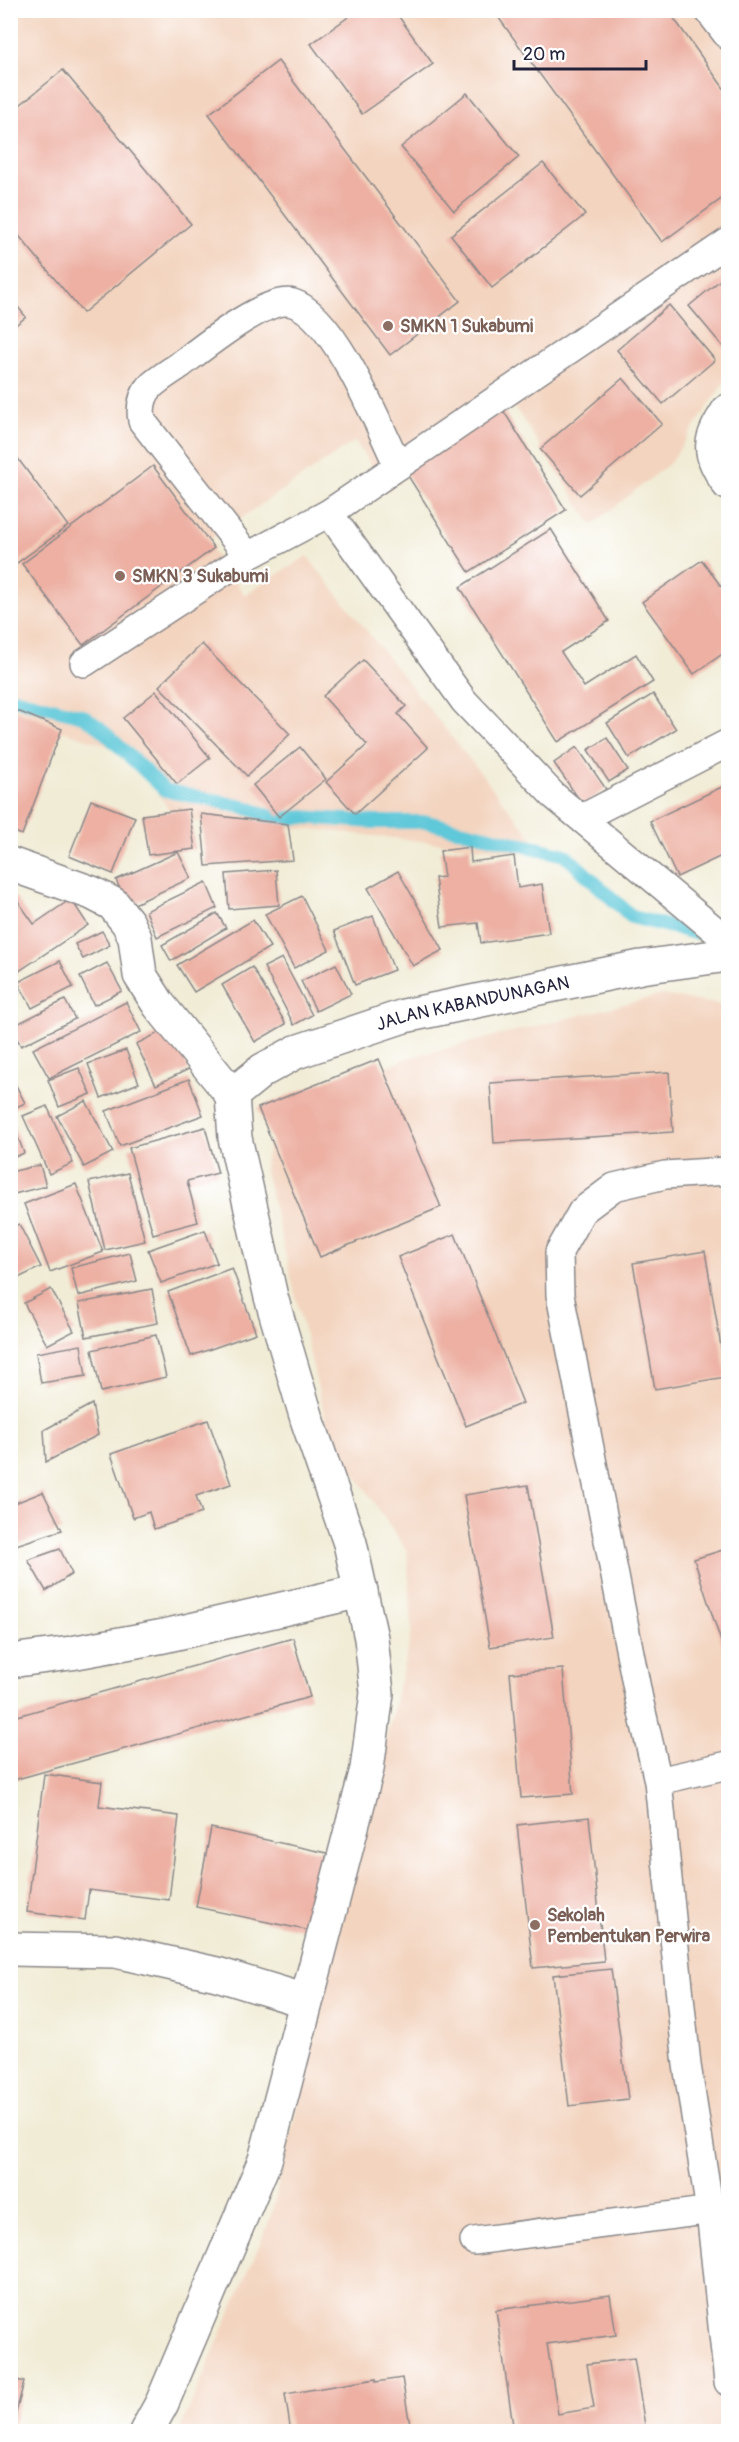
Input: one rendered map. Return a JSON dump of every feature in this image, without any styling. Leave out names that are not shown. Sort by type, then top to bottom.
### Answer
[{"type":"street","points":[[729,411],[715,432],[711,447],[717,466],[729,483]]},
{"type":"street","points":[[10,864],[92,893],[113,904],[128,923],[135,938],[140,975],[159,1005],[232,1095],[235,1138],[271,1297],[307,1419],[350,1543],[371,1638],[377,1694],[367,1769],[265,2160],[162,2403],[146,2432]]},
{"type":"street","name":"JALAN KABANDUNAGAN","points":[[232,1095],[263,1070],[297,1052],[404,1016],[641,967],[729,955]]},
{"type":"street","points":[[10,1661],[71,1653],[164,1636],[361,1591]]},
{"type":"street","points":[[10,1949],[115,1951],[217,1974],[306,2001]]},
{"type":"lane","points":[[708,10],[729,36]]},
{"type":"lane","points":[[84,663],[248,556],[329,513],[729,242]]},
{"type":"lane","points":[[248,556],[142,421],[140,407],[150,388],[218,336],[252,315],[279,303],[293,303],[313,316],[346,360],[398,466]]},
{"type":"lane","points":[[329,513],[464,701],[553,795],[729,941]]},
{"type":"lane","points":[[582,818],[729,743]]},
{"type":"lane","points":[[729,1171],[665,1175],[614,1187],[582,1211],[559,1252],[560,1295],[639,1699],[658,1782],[687,2065],[719,2209],[729,2382]]},
{"type":"lane","points":[[658,1782],[729,1765]]},
{"type":"lane","points":[[474,2241],[719,2209]]},
{"type":"shaded area","name":"SMKN 1 Sukabumi","points":[[11,11],[728,11],[728,377],[670,463],[592,525],[507,395],[388,491],[355,441],[206,542],[245,595],[307,556],[546,855],[321,830],[176,820],[130,753],[11,714]]},
{"type":"shaded area","name":"Sekolah Pembentukan Perwira","points":[[662,995],[728,1006],[728,2431],[179,2432],[270,2220],[412,1631],[407,1551],[330,1437],[264,1167],[276,1118],[407,1058]]},
{"type":"building","points":[[358,10],[394,10],[433,64],[362,114],[311,44]]},
{"type":"building","points":[[493,10],[668,10],[728,94],[728,194],[662,242]]},
{"type":"building","points":[[278,61],[460,301],[390,355],[209,114]]},
{"type":"building","points":[[63,70],[191,224],[83,313],[10,225],[10,113]]},
{"type":"building","points":[[467,93],[519,157],[454,211],[401,147]]},
{"type":"building","points":[[543,163],[585,215],[492,288],[451,235]]},
{"type":"building","points":[[724,277],[728,282],[728,344],[724,348],[689,306]]},
{"type":"building","points":[[10,297],[26,317],[10,329]]},
{"type":"building","points":[[669,305],[715,360],[663,404],[617,350]]},
{"type":"building","points":[[623,378],[662,424],[580,495],[540,449]]},
{"type":"building","points":[[501,407],[566,510],[469,572],[403,468]]},
{"type":"building","points":[[10,448],[68,526],[10,568]]},
{"type":"building","points":[[153,466],[214,548],[83,645],[22,564]]},
{"type":"building","points":[[551,529],[609,621],[561,652],[584,687],[636,654],[653,682],[558,742],[460,587]]},
{"type":"building","points":[[702,560],[728,596],[728,650],[694,674],[642,602]]},
{"type":"building","points":[[202,644],[290,734],[247,776],[159,686]]},
{"type":"building","points":[[363,660],[406,706],[398,714],[428,748],[355,814],[326,782],[367,745],[323,696]]},
{"type":"building","points":[[156,691],[210,758],[177,784],[123,718]]},
{"type":"building","points":[[653,694],[676,729],[629,758],[607,723]]},
{"type":"building","points":[[10,708],[62,729],[22,835],[10,830]]},
{"type":"building","points":[[607,738],[628,770],[609,782],[588,750]]},
{"type":"building","points":[[300,747],[326,779],[279,817],[253,785]]},
{"type":"building","points":[[577,747],[606,789],[583,805],[554,763]]},
{"type":"building","points":[[728,784],[728,853],[677,877],[650,821]]},
{"type":"building","points":[[91,800],[135,817],[113,874],[69,856]]},
{"type":"building","points":[[189,809],[195,849],[148,855],[142,815]]},
{"type":"building","points":[[201,814],[288,824],[293,860],[206,866]]},
{"type":"building","points":[[470,847],[471,862],[514,856],[518,888],[542,884],[549,933],[481,943],[478,923],[442,927],[435,878],[444,877],[440,851]]},
{"type":"building","points":[[178,852],[191,878],[128,907],[116,880]]},
{"type":"building","points":[[276,870],[279,905],[229,909],[226,874]]},
{"type":"building","points":[[398,871],[443,950],[413,966],[368,888]]},
{"type":"building","points":[[206,882],[217,908],[157,937],[146,911]]},
{"type":"building","points":[[10,890],[34,924],[71,899],[88,925],[10,977]]},
{"type":"building","points":[[302,896],[329,950],[294,968],[265,914]]},
{"type":"building","points":[[217,913],[226,928],[171,961],[162,945]]},
{"type":"building","points":[[373,916],[394,970],[355,985],[334,931]]},
{"type":"building","points":[[253,920],[270,947],[194,992],[177,965]]},
{"type":"building","points":[[102,931],[110,945],[83,959],[75,944]]},
{"type":"building","points":[[282,958],[312,1015],[294,1025],[264,967]]},
{"type":"building","points":[[60,961],[73,987],[32,1008],[18,982]]},
{"type":"building","points":[[107,963],[122,991],[94,1005],[80,977]]},
{"type":"building","points":[[336,964],[351,994],[316,1011],[301,981]]},
{"type":"building","points":[[252,967],[286,1024],[255,1042],[222,985]]},
{"type":"building","points":[[65,1000],[75,1019],[21,1046],[11,1027]]},
{"type":"building","points":[[126,1002],[141,1032],[49,1078],[33,1049]]},
{"type":"building","points":[[169,1028],[189,1069],[156,1085],[136,1044]]},
{"type":"building","points":[[126,1050],[139,1083],[101,1098],[88,1064]]},
{"type":"building","points":[[379,1059],[441,1207],[320,1257],[258,1108]]},
{"type":"building","points":[[79,1068],[91,1094],[59,1107],[48,1080]]},
{"type":"building","points":[[669,1072],[673,1132],[494,1143],[490,1083]]},
{"type":"building","points":[[10,1074],[25,1103],[10,1110]]},
{"type":"building","points":[[189,1079],[203,1115],[120,1146],[106,1111]]},
{"type":"building","points":[[86,1101],[113,1152],[84,1167],[57,1116]]},
{"type":"building","points":[[47,1106],[73,1163],[49,1174],[23,1116]]},
{"type":"building","points":[[13,1124],[24,1153],[10,1159],[10,1125]]},
{"type":"building","points":[[205,1127],[218,1173],[187,1181],[198,1222],[153,1234],[129,1148]]},
{"type":"building","points":[[40,1165],[46,1186],[10,1195],[10,1172]]},
{"type":"building","points":[[128,1173],[145,1241],[105,1250],[89,1182]]},
{"type":"building","points":[[76,1184],[103,1252],[50,1272],[24,1204]]},
{"type":"building","points":[[19,1224],[41,1267],[10,1282],[10,1228]]},
{"type":"building","points":[[205,1230],[217,1263],[161,1283],[148,1250]]},
{"type":"building","points":[[455,1234],[523,1403],[466,1426],[398,1257]]},
{"type":"building","points":[[705,1251],[726,1377],[655,1389],[633,1263]]},
{"type":"building","points":[[130,1253],[137,1281],[78,1296],[71,1268]]},
{"type":"building","points":[[232,1268],[256,1333],[191,1356],[168,1292]]},
{"type":"building","points":[[51,1289],[74,1331],[47,1345],[24,1303]]},
{"type":"building","points":[[152,1289],[158,1323],[86,1337],[79,1303]]},
{"type":"building","points":[[156,1335],[166,1377],[101,1392],[92,1350]]},
{"type":"building","points":[[81,1345],[86,1376],[41,1383],[36,1353]]},
{"type":"building","points":[[92,1404],[98,1435],[46,1462],[44,1430]]},
{"type":"building","points":[[208,1420],[231,1484],[196,1496],[202,1513],[154,1529],[149,1512],[133,1518],[111,1454]]},
{"type":"building","points":[[528,1485],[554,1637],[490,1647],[464,1495]]},
{"type":"building","points":[[43,1492],[62,1530],[10,1547],[10,1505]]},
{"type":"building","points":[[60,1549],[72,1574],[46,1591],[28,1560]]},
{"type":"building","points":[[726,1549],[728,1558],[728,1663],[694,1559]]},
{"type":"building","points":[[293,1638],[310,1697],[10,1781],[10,1718]]},
{"type":"building","points":[[563,1669],[573,1794],[521,1798],[510,1673]]},
{"type":"building","points":[[44,1774],[102,1782],[99,1806],[179,1816],[169,1900],[89,1890],[85,1920],[27,1912]]},
{"type":"building","points":[[589,1817],[604,1961],[533,1968],[517,1825]]},
{"type":"building","points":[[211,1828],[327,1853],[311,1931],[196,1907]]},
{"type":"building","points":[[611,1969],[628,2099],[569,2106],[553,1975]]},
{"type":"building","points":[[610,2295],[616,2335],[547,2344],[558,2414],[594,2408],[587,2364],[634,2358],[646,2432],[514,2432],[496,2310]]},
{"type":"building","points":[[10,2378],[24,2382],[11,2432],[10,2432]]},
{"type":"building","points":[[402,2378],[410,2425],[383,2429],[384,2432],[291,2432],[285,2394],[376,2379],[376,2382]]},
{"type":"waterway","points":[[10,697],[83,716],[99,727],[165,790],[244,807],[278,819],[301,817],[374,822],[427,822],[565,855],[632,917],[695,933],[714,931]]},
{"type":"place","name":"SMKN 1 Sukabumi","points":[[388,326]]},
{"type":"place","name":"SMKN 3 Sukabumi","points":[[120,576]]},
{"type":"place","name":"Sekolah Pembentukan Perwira","points":[[535,1925]]}]
